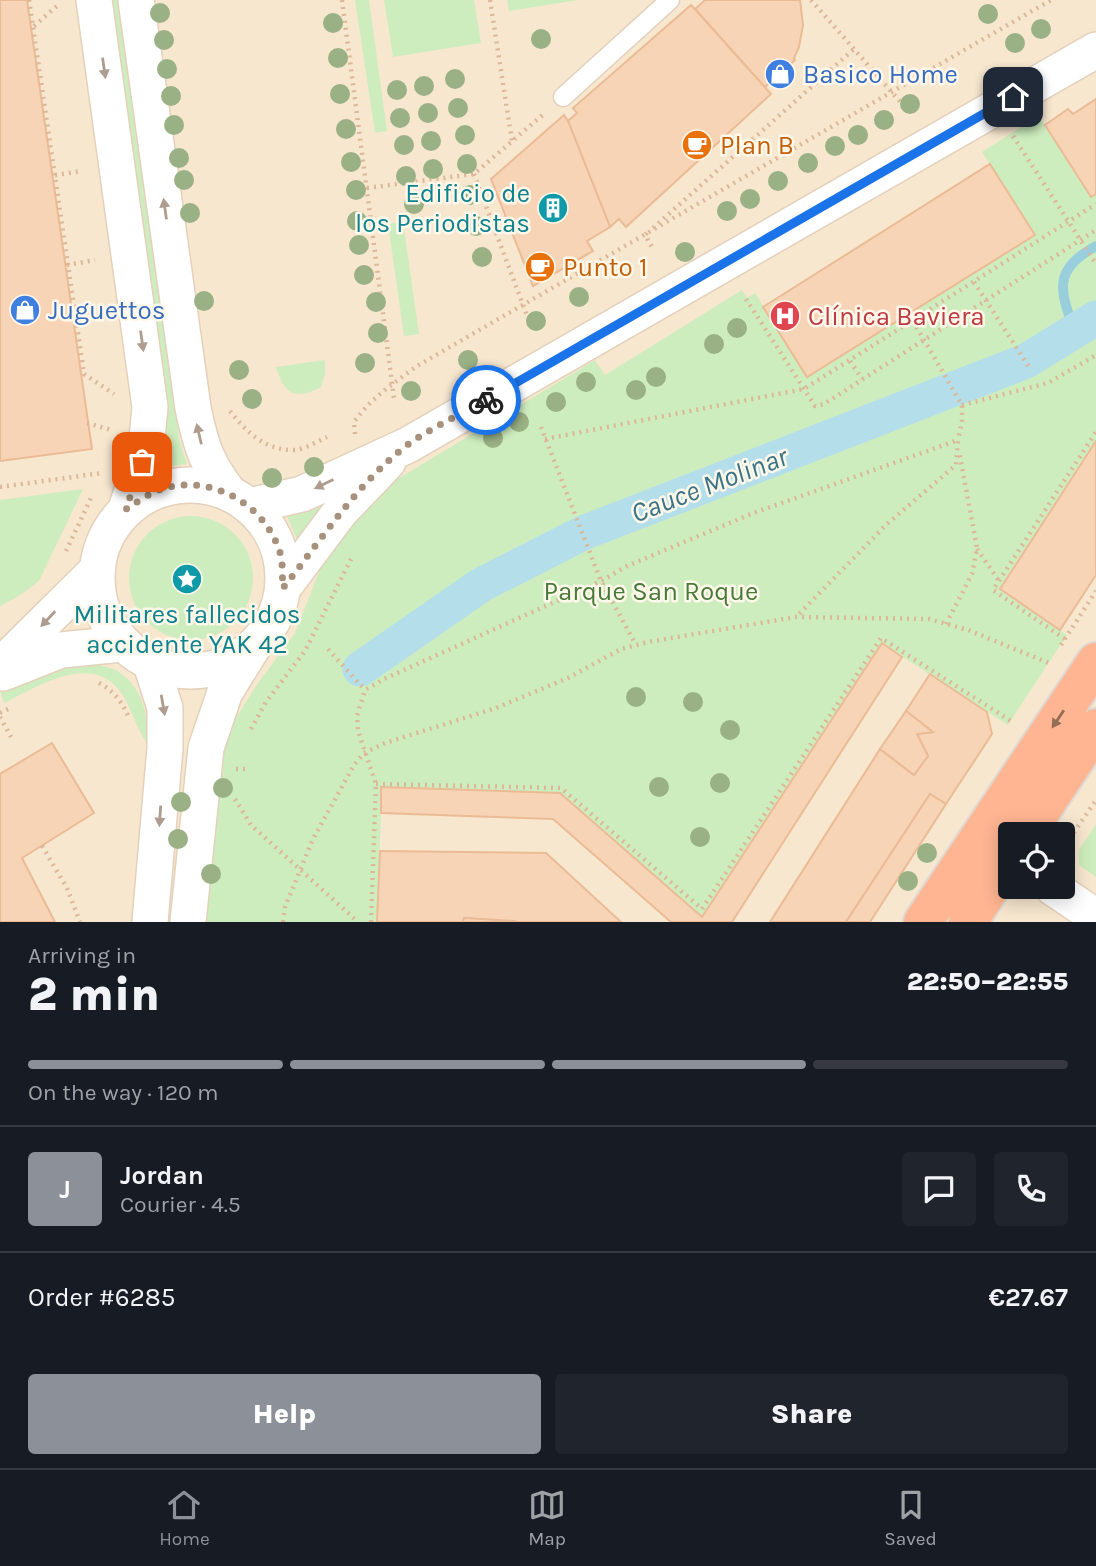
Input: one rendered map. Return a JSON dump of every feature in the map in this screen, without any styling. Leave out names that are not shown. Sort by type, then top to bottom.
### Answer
[{"type":"highway","points":[[923,922],[1096,662]]},
{"type":"highway","points":[[1034,822],[1096,728]]},
{"type":"highway","points":[[968,922],[998,875]]},
{"type":"street","points":[[94,0],[150,407],[146,448],[126,509],[105,537],[96,571],[101,610],[122,643],[151,664],[186,672],[222,666],[253,648]]},
{"type":"street","points":[[136,0],[200,441],[213,472],[270,529],[281,557],[283,588],[274,620],[225,692],[206,748],[188,922]]},
{"type":"street","points":[[126,509],[158,490],[195,484],[240,500],[302,494],[408,444],[1096,50]]},
{"type":"street","points":[[283,588],[340,512],[376,473],[408,444]]},
{"type":"street","points":[[0,667],[96,571]]},
{"type":"street","points":[[0,674],[61,650],[122,643]]},
{"type":"street","points":[[150,922],[165,748],[165,708],[151,664]]},
{"type":"street","points":[[1070,899],[1096,917]]},
{"type":"lane","points":[[563,97],[670,0]]},
{"type":"path","points":[[29,0],[84,374],[114,394]]},
{"type":"path","points":[[342,0],[394,398]]},
{"type":"path","points":[[490,0],[512,141]]},
{"type":"path","points":[[811,0],[903,105]]},
{"type":"path","points":[[356,440],[354,422],[376,397],[417,366],[1051,0]]},
{"type":"path","points":[[33,26],[58,2]]},
{"type":"path","points":[[58,2],[60,13]]},
{"type":"path","points":[[645,235],[855,49]]},
{"type":"path","points":[[366,188],[474,174],[563,97]]},
{"type":"path","points":[[1012,134],[1096,264]]},
{"type":"path","points":[[80,158],[84,183]]},
{"type":"path","points":[[55,175],[82,171]]},
{"type":"path","points":[[474,174],[529,321]]},
{"type":"path","points":[[545,439],[804,389],[1096,204]]},
{"type":"path","points":[[746,299],[815,406],[824,404],[1096,230]]},
{"type":"path","points":[[645,235],[653,249]]},
{"type":"path","points":[[93,251],[97,274]]},
{"type":"path","points":[[67,265],[95,260]]},
{"type":"path","points":[[974,282],[1029,367]]},
{"type":"path","points":[[796,617],[887,524],[956,465],[962,405],[913,321]]},
{"type":"path","points":[[962,405],[1048,383],[1096,355]]},
{"type":"path","points":[[850,361],[862,379]]},
{"type":"path","points":[[112,380],[113,406]]},
{"type":"path","points":[[109,441],[112,418]]},
{"type":"path","points":[[87,423],[111,430]]},
{"type":"path","points":[[541,428],[601,581],[636,645]]},
{"type":"path","points":[[1065,639],[993,590],[1096,432]]},
{"type":"path","points":[[371,922],[376,784],[364,753],[357,716],[365,691],[601,581],[627,566],[751,514],[958,440]]},
{"type":"path","points":[[946,624],[972,574],[977,548],[958,447]]},
{"type":"path","points":[[61,561],[102,474],[104,463]]},
{"type":"path","points":[[0,487],[102,474]]},
{"type":"path","points":[[977,548],[999,581]]},
{"type":"path","points":[[206,748],[236,750],[242,747],[266,702],[305,651],[354,554]]},
{"type":"path","points":[[1059,647],[1096,591]]},
{"type":"path","points":[[282,922],[285,907],[313,839],[354,765],[364,753],[385,743],[496,708],[568,678],[621,649],[796,617],[929,619],[1049,663],[1054,655]]},
{"type":"path","points":[[376,784],[561,788],[702,909],[881,638],[1011,721]]},
{"type":"path","points":[[328,649],[365,691]]},
{"type":"path","points":[[90,680],[102,683],[121,702],[138,743],[145,747],[165,748]]},
{"type":"path","points":[[10,737],[0,715],[24,701]]},
{"type":"path","points":[[235,799],[251,825],[358,922]]},
{"type":"path","points":[[1075,831],[1096,800]]},
{"type":"path","points":[[42,846],[67,888],[80,922]]},
{"type":"shaded area","points":[[0,0],[1096,0],[1096,922],[0,922]]},
{"type":"green space","points":[[109,0],[119,0],[171,354],[179,439],[187,464],[164,467],[168,442],[163,376]]},
{"type":"green space","points":[[355,0],[369,0],[387,131],[375,133]]},
{"type":"green space","points":[[384,0],[474,0],[481,43],[393,57]]},
{"type":"green space","points":[[507,0],[579,0],[509,11]]},
{"type":"green space","name":"Parque San Roque","points":[[1039,116],[1091,197],[1096,194],[1096,441],[1000,588],[1067,635],[1008,725],[881,643],[702,917],[560,793],[382,787],[377,922],[196,922],[212,777],[236,718],[295,633],[325,557],[376,492],[595,360],[605,375],[742,290],[747,298],[755,293],[807,376],[1035,234],[982,152]]},
{"type":"green space","points":[[403,222],[419,334],[404,336],[388,224]]},
{"type":"green space","points":[[325,360],[321,387],[304,394],[287,389],[276,367]]},
{"type":"green space","points":[[349,487],[301,549],[287,516],[318,505]]},
{"type":"green space","points":[[83,489],[39,581],[0,606],[0,500]]},
{"type":"green space","points":[[191,516],[215,520],[235,534],[249,554],[253,578],[249,602],[235,622],[215,636],[191,640],[167,636],[147,622],[133,602],[129,578],[133,554],[147,534],[167,520]]},
{"type":"green space","points":[[80,663],[113,669],[130,682],[142,700],[145,711],[146,742],[122,694],[110,681],[96,675],[81,673],[64,676],[4,703],[0,691],[38,674]]},
{"type":"green space","points":[[1096,824],[1096,877],[1079,865],[1079,850]]},
{"type":"building","points":[[0,0],[27,0],[92,449],[0,461]]},
{"type":"building","points":[[705,0],[800,0],[803,25],[795,60],[765,87],[695,9]]},
{"type":"building","points":[[691,5],[771,94],[626,227],[619,219],[610,227],[568,121],[577,113],[573,108]]},
{"type":"building","points":[[1096,99],[1096,194],[1091,197],[1045,125],[1068,109],[1073,114]]},
{"type":"building","name":"Edificio de los Periodistas","points":[[564,115],[610,227],[587,241],[593,251],[533,286],[491,179]]},
{"type":"building","points":[[990,164],[1035,235],[807,377],[763,307]]},
{"type":"building","points":[[1096,441],[1096,575],[1060,630],[1000,589]]},
{"type":"building","points":[[882,643],[902,657],[732,922],[671,922],[553,819],[381,813],[381,787],[560,793],[702,917]]},
{"type":"building","points":[[930,674],[987,712],[992,734],[946,804],[930,794],[846,922],[770,922],[880,749],[914,775],[928,756],[917,734],[933,732],[906,711]]},
{"type":"building","points":[[906,711],[933,732],[917,734],[928,756],[914,775],[880,749]]},
{"type":"building","points":[[52,743],[94,813],[22,858],[55,922],[0,922],[0,774]]},
{"type":"building","points":[[930,794],[946,804],[870,922],[846,922]]},
{"type":"building","points":[[380,851],[546,853],[621,922],[517,922],[464,918],[463,922],[377,922]]},
{"type":"building","points":[[464,918],[515,921],[517,922],[463,922]]},
{"type":"waterway","name":"Cauce Molinar","points":[[1075,331],[1065,304],[1063,282],[1072,264],[1096,246]]},
{"type":"waterway","name":"Cauce Molinar","points":[[360,669],[481,585],[583,533],[1026,361],[1096,318]]},
{"type":"way so far","points":[[142,462],[126,509],[158,490],[195,484],[230,494],[250,506],[270,529],[281,557],[283,588],[340,512],[376,473],[408,444],[486,400]]},
{"type":"place","name":"Basico Home","points":[[780,74]]},
{"type":"place","name":"Plan B","points":[[697,145]]},
{"type":"place","name":"Edificio de los Periodistas","points":[[553,208]]},
{"type":"place","name":"Punto 1","points":[[540,267]]},
{"type":"place","name":"Juguettos","points":[[25,310]]},
{"type":"place","name":"Clínica Baviera","points":[[785,316]]},
{"type":"place","name":"Militares fallecidos accidente YAK 42","points":[[187,579]]},
{"type":"route","points":[[486,400],[1013,97]]}]
